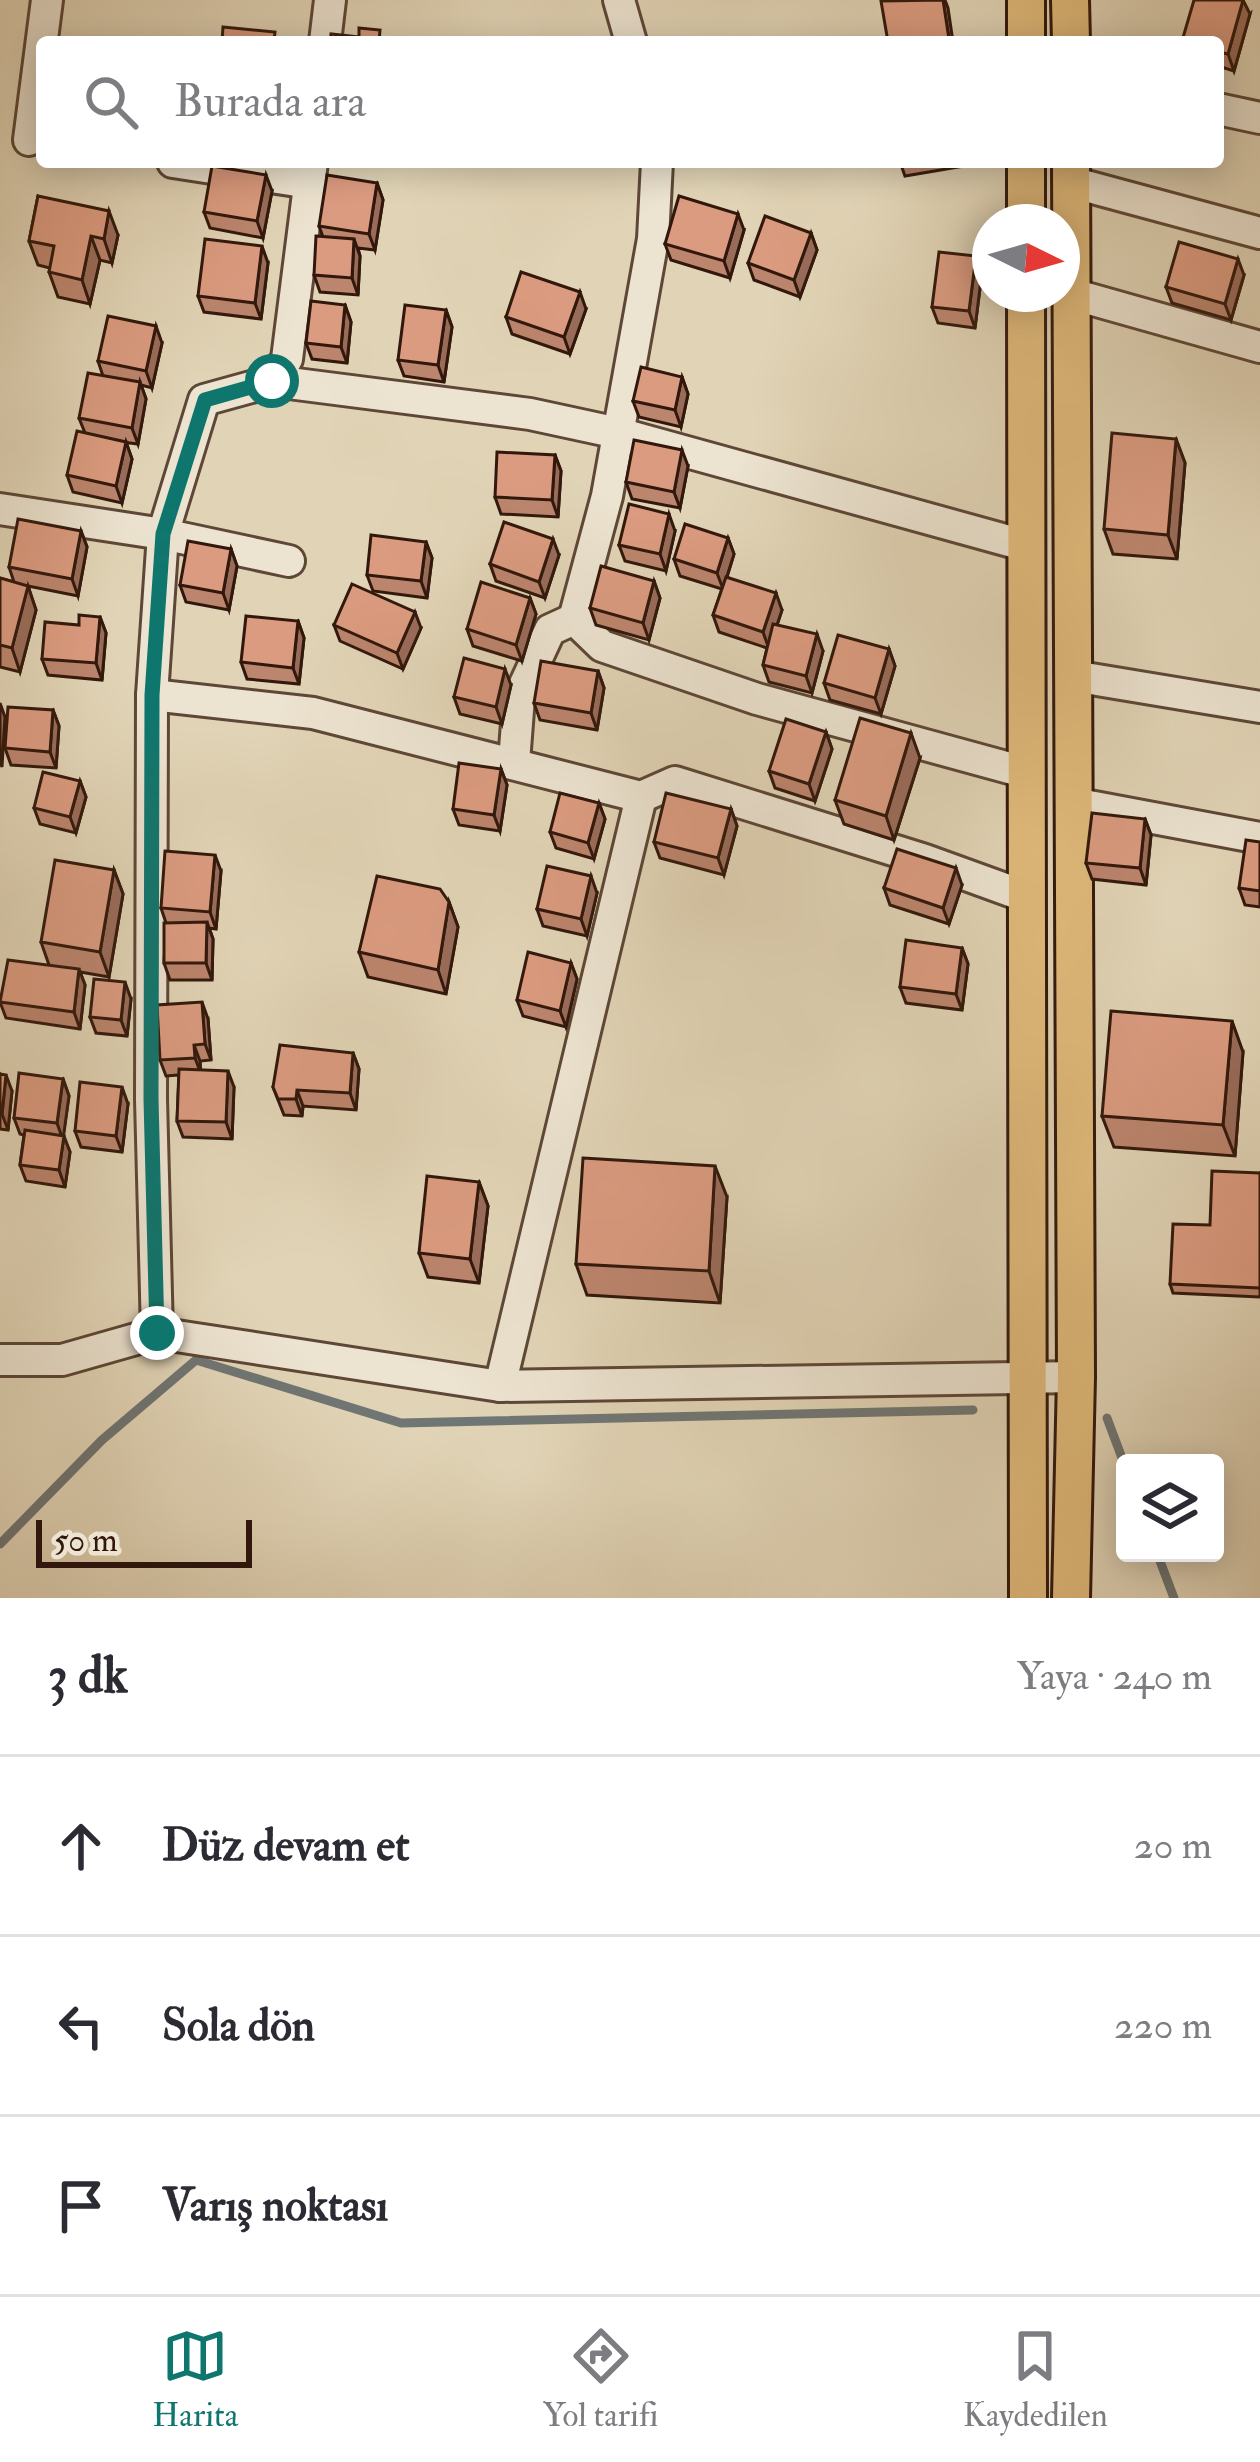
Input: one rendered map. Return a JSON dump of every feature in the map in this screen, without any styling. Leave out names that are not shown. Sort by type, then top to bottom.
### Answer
[{"type":"main road","points":[[1026,0],[1026,36]]},
{"type":"main road","points":[[1070,0],[1071,36]]},
{"type":"main road","points":[[1026,168],[1026,204]]},
{"type":"main road","points":[[1071,172],[1071,204]]},
{"type":"main road","points":[[1026,312],[1028,1598]]},
{"type":"main road","points":[[1071,1598],[1076,1377],[1072,312]]},
{"type":"street","points":[[41,36],[47,0]]},
{"type":"street","points":[[326,36],[330,0]]},
{"type":"street","points":[[620,0],[629,36]]},
{"type":"street","points":[[24,140],[36,67]]},
{"type":"street","points":[[1224,110],[1260,118]]},
{"type":"street","points":[[256,168],[311,172],[287,359],[272,381]]},
{"type":"street","points":[[514,762],[519,697],[550,631],[574,619],[607,496],[652,238],[658,168]]},
{"type":"street","points":[[1071,172],[1260,233]]},
{"type":"street","points":[[1080,296],[1260,346]]},
{"type":"street","points":[[157,1333],[151,1099],[152,695],[163,534],[205,400],[272,381],[530,414],[618,433],[1027,546]]},
{"type":"street","points":[[0,509],[163,534],[289,561]]},
{"type":"street","points":[[574,619],[602,646],[735,692],[1024,772]]},
{"type":"street","points":[[1073,676],[1260,707]]},
{"type":"street","points":[[152,695],[313,713],[641,797],[675,782],[1027,897]]},
{"type":"street","points":[[500,1386],[641,797]]},
{"type":"street","points":[[1073,803],[1260,838]]},
{"type":"street","points":[[0,1360],[62,1360],[157,1333],[500,1386],[1076,1377]]},
{"type":"building","points":[[943,0],[949,36],[887,36],[881,1]]},
{"type":"building","points":[[1194,0],[1243,0],[1228,54],[1224,53],[1224,36],[1183,36]]},
{"type":"building","points":[[223,27],[275,32],[275,36],[222,36]]},
{"type":"building","points":[[359,28],[380,30],[380,36],[359,36]]},
{"type":"building","points":[[212,168],[266,175],[257,221],[204,212]]},
{"type":"building","points":[[327,175],[377,183],[369,234],[319,226]]},
{"type":"building","points":[[38,196],[109,211],[104,239],[91,236],[82,280],[49,272],[54,246],[29,241]]},
{"type":"building","points":[[679,196],[738,214],[724,261],[665,244]]},
{"type":"building","points":[[765,216],[811,233],[794,280],[748,263]]},
{"type":"building","points":[[316,236],[354,239],[352,278],[314,275]]},
{"type":"building","points":[[205,239],[262,246],[255,303],[198,296]]},
{"type":"building","points":[[1179,242],[1238,259],[1225,304],[1166,287]]},
{"type":"building","points":[[939,252],[972,256],[969,311],[932,307]]},
{"type":"building","points":[[521,272],[580,292],[564,337],[506,317]]},
{"type":"building","points":[[311,301],[345,305],[341,347],[306,343]]},
{"type":"building","points":[[405,305],[446,310],[438,365],[398,360]]},
{"type":"building","points":[[108,316],[156,326],[146,371],[98,361]]},
{"type":"building","points":[[641,367],[682,377],[675,410],[633,401]]},
{"type":"building","points":[[88,373],[140,382],[132,428],[79,418]]},
{"type":"building","points":[[77,431],[126,442],[116,486],[67,475]]},
{"type":"building","points":[[1112,433],[1176,439],[1168,535],[1104,529]]},
{"type":"building","points":[[634,440],[682,450],[674,492],[626,482]]},
{"type":"building","points":[[497,452],[555,455],[552,500],[495,497]]},
{"type":"building","points":[[629,504],[669,514],[660,554],[619,545]]},
{"type":"building","points":[[18,519],[81,531],[72,579],[9,567]]},
{"type":"building","points":[[504,522],[553,539],[539,582],[490,564]]},
{"type":"building","points":[[685,524],[728,538],[717,573],[674,559]]},
{"type":"building","points":[[371,535],[426,542],[421,581],[367,575]]},
{"type":"building","points":[[188,541],[231,549],[223,593],[180,585]]},
{"type":"building","points":[[601,566],[654,581],[643,623],[590,608]]},
{"type":"building","points":[[726,577],[776,593],[763,632],[713,615]]},
{"type":"building","points":[[0,578],[28,586],[12,648],[0,645]]},
{"type":"building","points":[[481,582],[530,598],[516,645],[467,629]]},
{"type":"building","points":[[352,584],[415,612],[397,653],[334,625]]},
{"type":"building","points":[[79,615],[100,617],[96,663],[42,659],[45,622],[79,625]]},
{"type":"building","points":[[246,616],[298,621],[293,668],[241,662]]},
{"type":"building","points":[[773,624],[817,634],[806,676],[763,665]]},
{"type":"building","points":[[838,635],[889,649],[875,698],[824,683]]},
{"type":"building","points":[[464,658],[505,669],[496,707],[454,697]]},
{"type":"building","points":[[541,661],[598,671],[591,713],[534,703]]},
{"type":"building","points":[[8,707],[53,710],[50,752],[5,748]]},
{"type":"building","points":[[860,718],[911,733],[886,816],[835,800]]},
{"type":"building","points":[[786,719],[826,732],[809,784],[769,771]]},
{"type":"building","points":[[459,763],[501,769],[494,815],[453,809]]},
{"type":"building","points":[[43,772],[80,781],[70,817],[34,808]]},
{"type":"building","points":[[560,793],[599,803],[588,843],[550,832]]},
{"type":"building","points":[[666,793],[731,809],[718,858],[654,842]]},
{"type":"building","points":[[1092,813],[1145,819],[1140,868],[1086,863]]},
{"type":"building","points":[[1246,840],[1260,842],[1260,891],[1239,888]]},
{"type":"building","points":[[897,849],[956,868],[943,908],[884,888]]},
{"type":"building","points":[[165,851],[215,855],[210,912],[161,908]]},
{"type":"building","points":[[55,860],[114,870],[100,952],[41,942]]},
{"type":"building","points":[[547,866],[591,876],[581,919],[537,909]]},
{"type":"building","points":[[377,876],[440,889],[449,902],[438,970],[359,952]]},
{"type":"building","points":[[207,922],[206,963],[164,963],[164,923]]},
{"type":"building","points":[[906,940],[962,948],[956,994],[900,987]]},
{"type":"building","points":[[528,952],[571,963],[560,1011],[517,1000]]},
{"type":"building","points":[[8,960],[79,969],[74,1012],[0,1002]]},
{"type":"building","points":[[94,979],[125,982],[121,1020],[90,1017]]},
{"type":"building","points":[[202,1002],[205,1044],[194,1045],[195,1058],[160,1060],[157,1005]]},
{"type":"building","points":[[1111,1011],[1232,1021],[1223,1125],[1102,1116]]},
{"type":"building","points":[[280,1045],[353,1053],[350,1093],[297,1090],[296,1099],[278,1099],[273,1087]]},
{"type":"building","points":[[179,1069],[228,1071],[226,1122],[177,1121]]},
{"type":"building","points":[[19,1073],[63,1079],[57,1123],[14,1118]]},
{"type":"building","points":[[0,1074],[6,1075],[2,1114],[0,1113]]},
{"type":"building","points":[[80,1082],[122,1087],[116,1136],[75,1131]]},
{"type":"building","points":[[25,1130],[64,1136],[59,1170],[20,1165]]},
{"type":"building","points":[[583,1158],[715,1166],[709,1271],[576,1264]]},
{"type":"building","points":[[1212,1171],[1260,1173],[1260,1288],[1170,1284],[1173,1224],[1210,1225]]},
{"type":"building","points":[[427,1176],[479,1182],[470,1259],[419,1253]]},
{"type":"waterway","points":[[0,1544],[102,1440],[196,1360],[401,1423],[973,1410]]},
{"type":"waterway","points":[[1107,1418],[1120,1454]]},
{"type":"waterway","points":[[1160,1562],[1174,1598]]},
{"type":"route","points":[[157,1333],[151,1099],[152,695],[163,534],[205,400],[272,381]]}]
